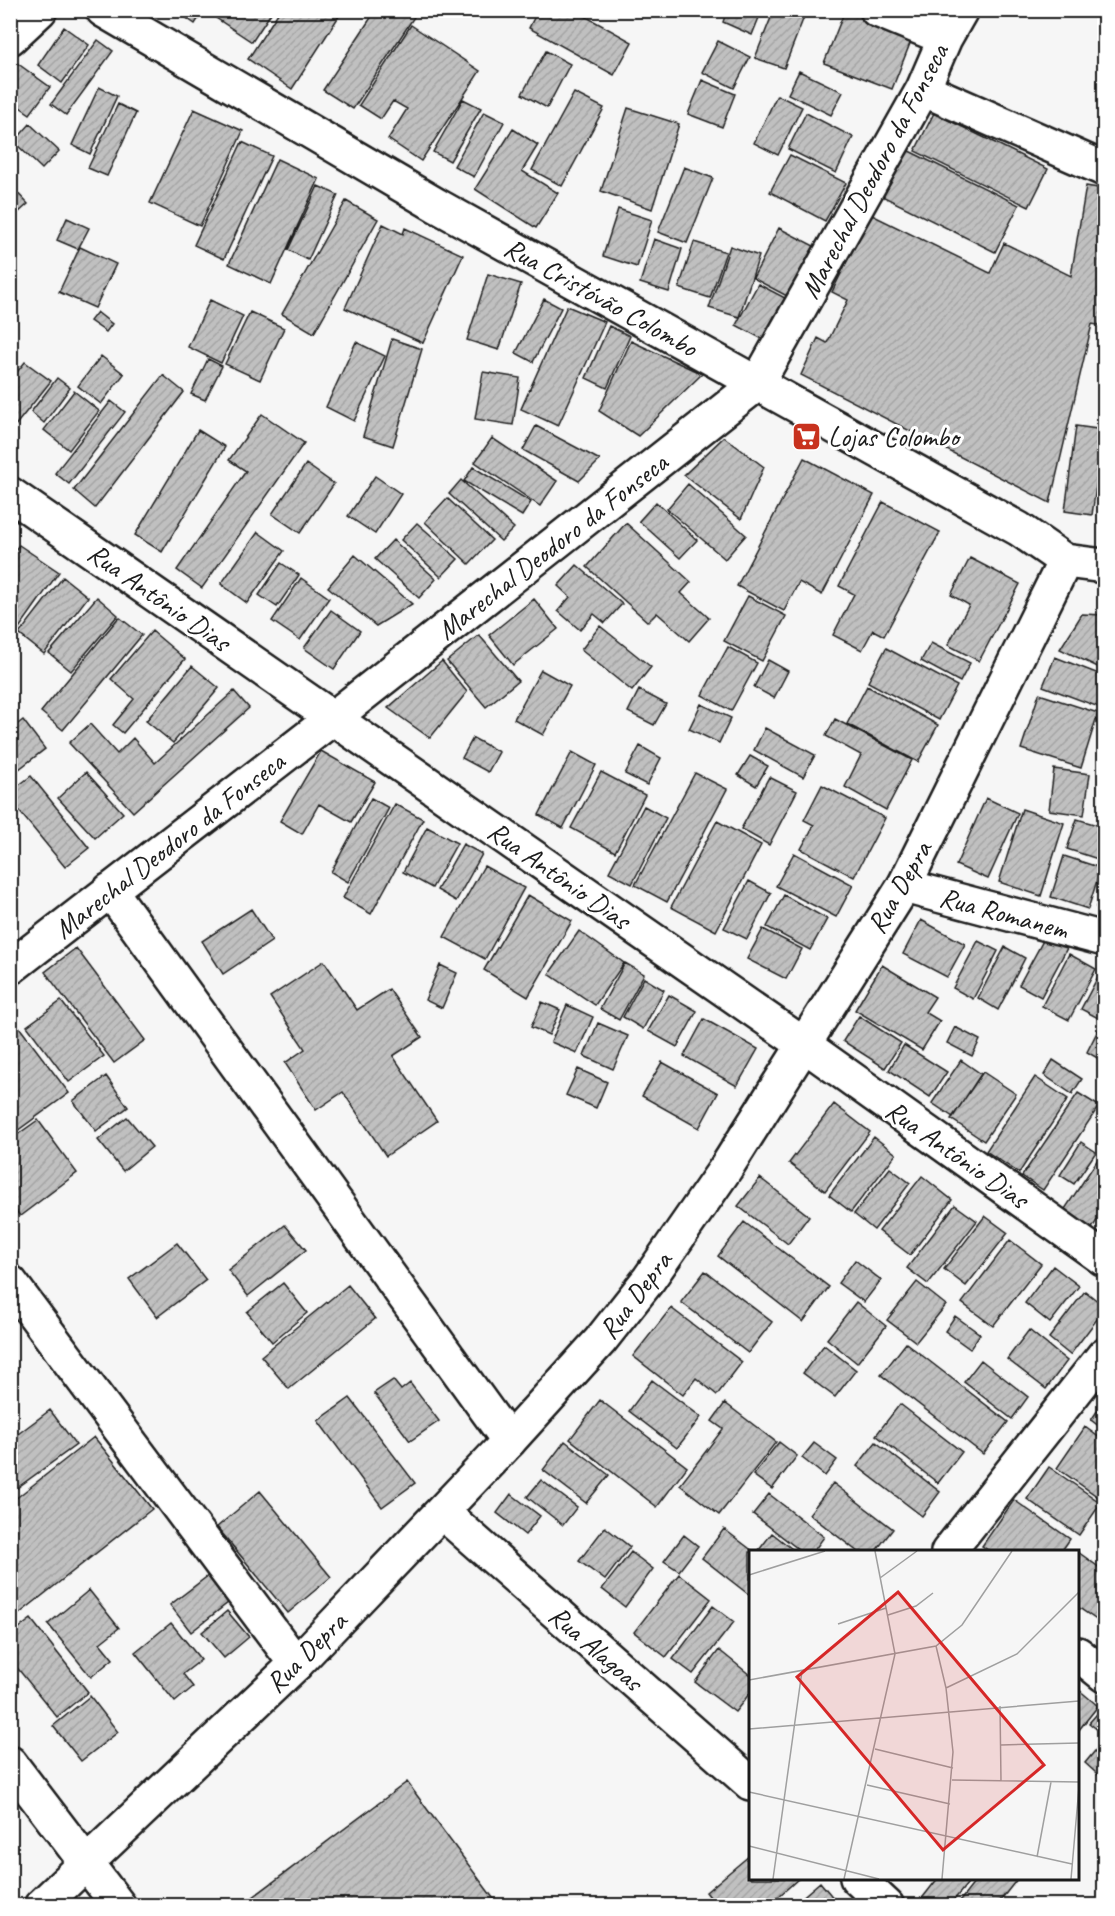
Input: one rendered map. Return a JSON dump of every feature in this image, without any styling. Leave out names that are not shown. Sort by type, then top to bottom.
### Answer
[{"type":"street","points":[[10,38],[40,10]]},
{"type":"street","name":"Rua Cristóvão Colombo","points":[[103,10],[436,205],[1019,529],[1065,561],[1104,566]]},
{"type":"street","points":[[877,10],[945,38]]},
{"type":"street","name":"Marechal Deodoro da Fonseca","points":[[10,968],[333,718],[757,384],[923,89],[945,38],[961,10]]},
{"type":"street","points":[[923,89],[1104,169]]},
{"type":"street","name":"Rua Antônio Dias","points":[[10,494],[802,1044],[1104,1259]]},
{"type":"street","name":"Rua Depra","points":[[41,1905],[296,1664],[509,1441],[600,1341],[649,1279],[726,1168],[802,1044],[904,886],[1065,561]]},
{"type":"street","name":"Rua Romanem","points":[[904,886],[1104,939]]},
{"type":"street","points":[[110,890],[509,1441]]},
{"type":"street","points":[[10,1282],[296,1664]]},
{"type":"street","points":[[949,1550],[1104,1355]]},
{"type":"street","name":"Rua Alagoas","points":[[442,1512],[749,1782]]},
{"type":"street","points":[[1079,1656],[1104,1675]]},
{"type":"street","points":[[10,1763],[119,1905]]},
{"type":"street","points":[[859,1880],[887,1905]]},
{"type":"building","points":[[175,10],[204,10],[195,24]]},
{"type":"building","points":[[221,10],[273,10],[252,42],[216,18]]},
{"type":"building","points":[[280,10],[343,10],[292,89],[248,59]]},
{"type":"building","points":[[376,10],[404,10],[414,17],[353,109],[323,90]]},
{"type":"building","points":[[538,10],[574,10],[632,42],[614,75],[529,28]]},
{"type":"building","points":[[727,10],[762,10],[752,35],[723,22]]},
{"type":"building","points":[[774,10],[789,10],[804,17],[784,68],[755,58]]},
{"type":"building","points":[[845,10],[913,36],[892,89],[824,63]]},
{"type":"building","points":[[411,25],[480,71],[421,161],[388,139],[407,109],[393,101],[381,119],[359,105]]},
{"type":"building","points":[[64,27],[89,45],[62,83],[38,65]]},
{"type":"building","points":[[98,40],[113,51],[66,115],[51,104]]},
{"type":"building","points":[[718,41],[750,57],[734,88],[702,72]]},
{"type":"building","points":[[546,51],[570,64],[547,108],[522,94]]},
{"type":"building","points":[[10,58],[50,87],[30,114],[10,100]]},
{"type":"building","points":[[799,71],[843,92],[831,115],[788,94]]},
{"type":"building","points":[[702,80],[735,94],[722,127],[688,114]]},
{"type":"building","points":[[99,87],[117,96],[90,154],[72,145]]},
{"type":"building","points":[[574,93],[604,108],[562,186],[532,170]]},
{"type":"building","points":[[777,95],[802,107],[778,155],[754,143]]},
{"type":"building","points":[[463,99],[481,108],[450,161],[433,152]]},
{"type":"building","points":[[118,104],[136,113],[107,176],[88,168]]},
{"type":"building","points":[[628,108],[679,124],[652,209],[601,191]]},
{"type":"building","points":[[194,109],[243,131],[200,226],[150,203]]},
{"type":"building","points":[[484,112],[504,122],[474,177],[454,166]]},
{"type":"building","points":[[806,113],[853,137],[836,173],[788,149]]},
{"type":"building","points":[[934,113],[1048,169],[1029,207],[915,151]]},
{"type":"building","points":[[30,124],[59,151],[42,169],[14,142]]},
{"type":"building","points":[[513,129],[538,145],[522,171],[558,193],[536,228],[475,189]]},
{"type":"building","points":[[242,142],[272,156],[224,259],[194,245]]},
{"type":"building","points":[[905,149],[1019,205],[995,252],[882,196]]},
{"type":"building","points":[[790,155],[846,183],[825,221],[770,192]]},
{"type":"building","points":[[277,159],[319,179],[271,284],[229,264]]},
{"type":"building","points":[[684,167],[713,178],[687,243],[658,232]]},
{"type":"building","points":[[10,185],[28,204],[10,220]]},
{"type":"building","points":[[318,186],[338,195],[308,260],[288,250]]},
{"type":"building","points":[[1086,186],[1104,189],[1104,326],[1092,324],[1050,503],[801,375],[818,338],[827,343],[848,300],[832,292],[870,214],[990,273],[1004,243],[1071,276]]},
{"type":"building","points":[[346,201],[378,219],[314,333],[282,314]]},
{"type":"building","points":[[618,209],[652,220],[637,267],[603,256]]},
{"type":"building","points":[[67,218],[89,228],[78,249],[57,240]]},
{"type":"building","points":[[383,224],[403,234],[405,228],[463,255],[423,343],[345,308]]},
{"type":"building","points":[[779,228],[814,246],[787,296],[753,278]]},
{"type":"building","points":[[654,239],[682,249],[669,292],[640,283]]},
{"type":"building","points":[[694,242],[726,252],[710,298],[679,288]]},
{"type":"building","points":[[730,246],[759,256],[739,317],[709,308]]},
{"type":"building","points":[[80,247],[116,264],[95,308],[59,292]]},
{"type":"building","points":[[488,274],[521,284],[499,350],[467,340]]},
{"type":"building","points":[[758,284],[787,299],[766,341],[736,325]]},
{"type":"building","points":[[544,299],[561,308],[533,362],[516,353]]},
{"type":"building","points":[[210,300],[243,316],[221,363],[188,347]]},
{"type":"building","points":[[567,306],[605,322],[558,426],[521,409]]},
{"type":"building","points":[[97,312],[112,324],[106,332],[90,321]]},
{"type":"building","points":[[250,312],[284,328],[260,380],[225,364]]},
{"type":"building","points":[[609,326],[630,336],[607,388],[586,378]]},
{"type":"building","points":[[392,339],[422,349],[393,446],[363,436]]},
{"type":"building","points":[[631,341],[702,374],[638,436],[599,411]]},
{"type":"building","points":[[356,342],[385,356],[354,421],[326,407]]},
{"type":"building","points":[[101,356],[124,374],[101,404],[78,386]]},
{"type":"building","points":[[208,359],[222,366],[205,400],[191,394]]},
{"type":"building","points":[[25,362],[51,381],[10,432],[10,381]]},
{"type":"building","points":[[483,372],[520,378],[513,425],[475,419]]},
{"type":"building","points":[[163,375],[184,392],[95,508],[74,490]]},
{"type":"building","points":[[57,378],[70,388],[44,423],[31,412]]},
{"type":"building","points":[[74,391],[99,411],[69,450],[44,430]]},
{"type":"building","points":[[111,401],[125,412],[69,484],[55,473]]},
{"type":"building","points":[[262,414],[304,443],[202,588],[177,570],[246,471],[229,460]]},
{"type":"building","points":[[536,426],[600,460],[579,481],[523,450]]},
{"type":"building","points":[[1076,426],[1104,430],[1092,515],[1065,511]]},
{"type":"building","points":[[198,430],[225,447],[162,552],[135,535]]},
{"type":"building","points":[[724,437],[764,467],[741,519],[684,475]]},
{"type":"building","points":[[492,438],[557,481],[540,506],[475,462]]},
{"type":"building","points":[[804,458],[874,495],[822,595],[799,582],[784,611],[737,586]]},
{"type":"building","points":[[306,464],[334,484],[300,533],[272,514]]},
{"type":"building","points":[[473,467],[531,502],[522,516],[464,481]]},
{"type":"building","points":[[375,476],[401,494],[375,534],[348,516]]},
{"type":"building","points":[[461,480],[514,528],[501,541],[449,494]]},
{"type":"building","points":[[688,484],[746,535],[725,559],[667,509]]},
{"type":"building","points":[[447,498],[492,540],[469,564],[425,522]]},
{"type":"building","points":[[656,502],[697,540],[680,558],[639,521]]},
{"type":"building","points":[[883,502],[940,532],[884,636],[873,630],[862,650],[833,635],[854,594],[839,586]]},
{"type":"building","points":[[417,523],[458,559],[441,577],[401,540]]},
{"type":"building","points":[[626,523],[691,582],[681,593],[709,618],[689,641],[657,613],[648,622],[587,567]]},
{"type":"building","points":[[258,532],[284,551],[247,603],[221,584]]},
{"type":"building","points":[[393,540],[436,579],[419,598],[375,559]]},
{"type":"building","points":[[19,545],[59,572],[10,641],[10,556]]},
{"type":"building","points":[[355,555],[412,604],[376,626],[328,587]]},
{"type":"building","points":[[970,558],[1020,584],[979,661],[948,645],[969,605],[951,595]]},
{"type":"building","points":[[281,563],[299,575],[277,607],[259,595]]},
{"type":"building","points":[[577,565],[622,604],[605,623],[594,614],[580,630],[558,611],[570,597],[558,586]]},
{"type":"building","points":[[63,577],[88,597],[44,654],[19,634]]},
{"type":"building","points":[[301,578],[329,598],[300,640],[272,621]]},
{"type":"building","points":[[748,596],[786,616],[762,661],[724,641]]},
{"type":"building","points":[[97,597],[118,615],[71,671],[49,653]]},
{"type":"building","points":[[534,599],[558,629],[513,665],[489,635]]},
{"type":"building","points":[[331,610],[360,631],[334,669],[304,648]]},
{"type":"building","points":[[1082,614],[1104,615],[1102,669],[1060,649]]},
{"type":"building","points":[[119,617],[142,635],[63,730],[41,712]]},
{"type":"building","points":[[600,626],[651,667],[632,691],[581,650]]},
{"type":"building","points":[[152,631],[185,659],[123,733],[113,725],[134,699],[111,679]]},
{"type":"building","points":[[479,635],[518,681],[486,707],[447,661]]},
{"type":"building","points":[[931,643],[970,663],[960,682],[921,661]]},
{"type":"building","points":[[728,647],[757,663],[731,711],[702,695]]},
{"type":"building","points":[[886,648],[957,686],[939,720],[868,682]]},
{"type":"building","points":[[1055,657],[1104,676],[1104,709],[1043,686]]},
{"type":"building","points":[[768,660],[788,671],[774,698],[754,687]]},
{"type":"building","points":[[442,661],[467,692],[430,738],[388,708]]},
{"type":"building","points":[[192,666],[219,688],[173,743],[146,721]]},
{"type":"building","points":[[541,670],[570,686],[543,735],[514,719]]},
{"type":"building","points":[[867,686],[938,725],[918,762],[847,724]]},
{"type":"building","points":[[639,690],[666,704],[654,725],[628,712]]},
{"type":"building","points":[[234,691],[249,708],[133,812],[69,743],[90,724],[117,754],[133,738],[155,763]]},
{"type":"building","points":[[1039,694],[1098,713],[1081,768],[1021,749]]},
{"type":"building","points":[[701,704],[731,718],[719,743],[689,729]]},
{"type":"building","points":[[835,719],[912,760],[886,810],[845,787],[861,755],[826,736]]},
{"type":"building","points":[[23,720],[45,749],[10,776],[10,730]]},
{"type":"building","points":[[765,728],[815,755],[803,777],[754,750]]},
{"type":"building","points":[[473,738],[499,752],[488,772],[462,758]]},
{"type":"building","points":[[640,746],[661,758],[647,785],[625,774]]},
{"type":"building","points":[[321,751],[375,782],[351,822],[319,804],[302,834],[280,821]]},
{"type":"building","points":[[572,752],[596,765],[563,828],[539,815]]},
{"type":"building","points":[[750,756],[768,766],[756,786],[738,775]]},
{"type":"building","points":[[1054,769],[1090,774],[1084,815],[1049,810]]},
{"type":"building","points":[[86,772],[123,813],[95,838],[58,798]]},
{"type":"building","points":[[601,772],[645,795],[615,852],[571,828]]},
{"type":"building","points":[[695,773],[727,789],[667,902],[635,885]]},
{"type":"building","points":[[31,776],[89,848],[65,867],[10,800],[10,792]]},
{"type":"building","points":[[769,777],[797,791],[769,845],[741,829]]},
{"type":"building","points":[[822,785],[885,818],[854,877],[801,849],[814,825],[804,820]]},
{"type":"building","points":[[371,798],[389,808],[348,882],[331,872]]},
{"type":"building","points":[[986,798],[1018,813],[988,879],[956,865]]},
{"type":"building","points":[[395,804],[423,819],[371,914],[343,898]]},
{"type":"building","points":[[644,806],[666,818],[632,884],[609,872]]},
{"type":"building","points":[[1022,809],[1064,823],[1041,896],[999,882]]},
{"type":"building","points":[[1077,819],[1104,827],[1104,861],[1067,849]]},
{"type":"building","points":[[717,821],[761,845],[716,931],[671,907]]},
{"type":"building","points":[[427,827],[457,843],[432,888],[403,872]]},
{"type":"building","points":[[463,844],[482,854],[456,901],[437,890]]},
{"type":"building","points":[[794,853],[853,885],[836,917],[776,886]]},
{"type":"building","points":[[1064,856],[1101,868],[1088,909],[1051,897]]},
{"type":"building","points":[[484,866],[524,888],[485,959],[444,937]]},
{"type":"building","points":[[1104,880],[1104,910],[1096,907]]},
{"type":"building","points":[[749,881],[771,893],[747,939],[724,928]]},
{"type":"building","points":[[528,895],[572,921],[528,997],[484,970]]},
{"type":"building","points":[[784,895],[827,919],[810,950],[767,927]]},
{"type":"building","points":[[251,909],[272,941],[223,974],[202,941]]},
{"type":"building","points":[[921,920],[965,944],[947,977],[903,954]]},
{"type":"building","points":[[763,929],[802,949],[786,979],[747,959]]},
{"type":"building","points":[[579,931],[624,963],[595,1005],[549,974]]},
{"type":"building","points":[[1045,937],[1067,948],[1041,997],[1019,985]]},
{"type":"building","points":[[978,941],[998,951],[973,999],[953,988]]},
{"type":"building","points":[[1005,947],[1025,958],[998,1010],[978,998]]},
{"type":"building","points":[[76,948],[145,1040],[114,1063],[45,972]]},
{"type":"building","points":[[1069,954],[1096,969],[1069,1020],[1042,1006]]},
{"type":"building","points":[[324,961],[357,1010],[389,989],[422,1037],[393,1056],[437,1121],[386,1156],[343,1092],[316,1110],[285,1063],[305,1049],[270,997]]},
{"type":"building","points":[[625,963],[644,974],[619,1020],[600,1009]]},
{"type":"building","points":[[440,965],[457,973],[442,1008],[425,1000]]},
{"type":"building","points":[[882,965],[935,997],[925,1012],[940,1021],[922,1050],[855,1010]]},
{"type":"building","points":[[1102,969],[1104,971],[1104,1011],[1100,1019],[1081,1009]]},
{"type":"building","points":[[644,978],[664,990],[643,1029],[623,1017]]},
{"type":"building","points":[[669,995],[697,1011],[677,1047],[648,1031]]},
{"type":"building","points":[[61,1001],[104,1056],[69,1082],[27,1026]]},
{"type":"building","points":[[542,1002],[560,1010],[549,1035],[531,1027]]},
{"type":"building","points":[[567,1005],[593,1017],[577,1053],[551,1042]]},
{"type":"building","points":[[10,1015],[69,1093],[10,1136]]},
{"type":"building","points":[[859,1016],[901,1043],[885,1068],[843,1041]]},
{"type":"building","points":[[1104,1018],[1104,1062],[1087,1052]]},
{"type":"building","points":[[704,1019],[758,1049],[737,1086],[684,1056]]},
{"type":"building","points":[[598,1023],[628,1036],[613,1069],[584,1056]]},
{"type":"building","points":[[955,1027],[980,1040],[972,1056],[947,1043]]},
{"type":"building","points":[[904,1045],[947,1072],[930,1097],[889,1070]]},
{"type":"building","points":[[961,1060],[981,1074],[953,1117],[932,1103]]},
{"type":"building","points":[[1053,1060],[1082,1079],[1072,1094],[1044,1075]]},
{"type":"building","points":[[662,1062],[718,1093],[699,1128],[642,1096]]},
{"type":"building","points":[[578,1069],[607,1082],[596,1108],[566,1095]]},
{"type":"building","points":[[983,1072],[1016,1094],[984,1141],[951,1119]]},
{"type":"building","points":[[106,1076],[128,1107],[96,1131],[73,1101]]},
{"type":"building","points":[[1035,1077],[1068,1099],[1019,1173],[986,1151]]},
{"type":"building","points":[[1078,1093],[1099,1106],[1043,1190],[1022,1176]]},
{"type":"building","points":[[834,1104],[870,1132],[825,1191],[789,1163]]},
{"type":"building","points":[[127,1117],[152,1147],[123,1171],[98,1140]]},
{"type":"building","points":[[38,1120],[77,1173],[20,1216],[10,1203],[10,1140]]},
{"type":"building","points":[[874,1137],[896,1154],[851,1212],[829,1195]]},
{"type":"building","points":[[1081,1142],[1096,1152],[1074,1184],[1060,1175]]},
{"type":"building","points":[[1104,1150],[1104,1209],[1091,1230],[1063,1212]]},
{"type":"building","points":[[890,1168],[910,1183],[874,1230],[854,1214]]},
{"type":"building","points":[[922,1176],[952,1200],[910,1255],[879,1231]]},
{"type":"building","points":[[760,1178],[809,1216],[788,1244],[738,1206]]},
{"type":"building","points":[[955,1205],[977,1221],[928,1284],[907,1268]]},
{"type":"building","points":[[985,1216],[1008,1233],[966,1286],[944,1269]]},
{"type":"building","points":[[744,1222],[829,1287],[803,1322],[718,1256]]},
{"type":"building","points":[[285,1225],[306,1250],[248,1296],[228,1270]]},
{"type":"building","points":[[1010,1240],[1041,1264],[993,1326],[962,1303]]},
{"type":"building","points":[[177,1243],[206,1280],[157,1317],[129,1279]]},
{"type":"building","points":[[855,1260],[881,1280],[864,1302],[838,1283]]},
{"type":"building","points":[[1053,1266],[1079,1286],[1050,1323],[1025,1303]]},
{"type":"building","points":[[705,1271],[772,1322],[748,1353],[681,1302]]},
{"type":"building","points":[[917,1282],[946,1305],[916,1342],[887,1320]]},
{"type":"building","points":[[283,1283],[307,1313],[272,1342],[247,1312]]},
{"type":"building","points":[[348,1285],[375,1319],[289,1389],[261,1356]]},
{"type":"building","points":[[1085,1291],[1104,1306],[1104,1310],[1070,1355],[1049,1338]]},
{"type":"building","points":[[856,1302],[886,1326],[857,1363],[827,1339]]},
{"type":"building","points":[[671,1308],[742,1362],[717,1395],[696,1378],[683,1395],[633,1356]]},
{"type":"building","points":[[955,1316],[980,1334],[970,1349],[945,1331]]},
{"type":"building","points":[[1029,1330],[1067,1361],[1046,1389],[1007,1359]]},
{"type":"building","points":[[906,1343],[1008,1422],[983,1454],[881,1375]]},
{"type":"building","points":[[824,1345],[856,1370],[835,1397],[803,1373]]},
{"type":"building","points":[[981,1360],[1028,1397],[1012,1419],[964,1382]]},
{"type":"building","points":[[393,1380],[401,1390],[410,1383],[439,1421],[410,1441],[374,1393]]},
{"type":"building","points":[[652,1380],[701,1417],[677,1448],[629,1411]]},
{"type":"building","points":[[350,1398],[415,1483],[382,1507],[318,1421]]},
{"type":"building","points":[[600,1400],[687,1467],[657,1507],[570,1439]]},
{"type":"building","points":[[1104,1401],[1104,1430],[1091,1420]]},
{"type":"building","points":[[725,1403],[776,1442],[719,1515],[680,1485],[723,1429],[712,1421]]},
{"type":"building","points":[[900,1404],[962,1452],[938,1483],[876,1435]]},
{"type":"building","points":[[50,1410],[76,1445],[10,1493],[10,1440]]},
{"type":"building","points":[[1085,1427],[1104,1441],[1104,1501],[1057,1468]]},
{"type":"building","points":[[94,1437],[152,1509],[10,1621],[10,1503]]},
{"type":"building","points":[[565,1441],[609,1475],[586,1503],[543,1470]]},
{"type":"building","points":[[779,1442],[797,1456],[772,1489],[753,1475]]},
{"type":"building","points":[[876,1442],[940,1492],[922,1516],[857,1466]]},
{"type":"building","points":[[814,1443],[837,1460],[825,1476],[802,1458]]},
{"type":"building","points":[[1049,1467],[1101,1503],[1079,1535],[1027,1499]]},
{"type":"building","points":[[541,1480],[577,1507],[563,1525],[527,1497]]},
{"type":"building","points":[[833,1483],[893,1529],[877,1550],[855,1550],[809,1514]]},
{"type":"building","points":[[260,1491],[331,1577],[288,1613],[217,1527]]},
{"type":"building","points":[[511,1494],[540,1516],[525,1535],[497,1513]]},
{"type":"building","points":[[769,1494],[824,1537],[814,1550],[799,1550],[753,1514]]},
{"type":"building","points":[[1014,1500],[1070,1539],[1062,1550],[988,1550],[982,1546]]},
{"type":"building","points":[[605,1527],[630,1547],[605,1580],[579,1561]]},
{"type":"building","points":[[724,1529],[751,1550],[749,1550],[748,1594],[702,1558]]},
{"type":"building","points":[[772,1533],[793,1550],[759,1550]]},
{"type":"building","points":[[684,1535],[698,1546],[679,1571],[664,1561]]},
{"type":"building","points":[[631,1552],[653,1569],[625,1607],[602,1589]]},
{"type":"building","points":[[1079,1553],[1104,1571],[1104,1611],[1098,1621],[1079,1608]]},
{"type":"building","points":[[679,1574],[711,1599],[666,1657],[634,1632]]},
{"type":"building","points":[[209,1575],[229,1602],[191,1632],[170,1605]]},
{"type":"building","points":[[89,1590],[119,1628],[100,1643],[113,1659],[91,1677],[48,1624]]},
{"type":"building","points":[[713,1606],[734,1622],[693,1674],[673,1659]]},
{"type":"building","points":[[227,1611],[249,1637],[224,1658],[202,1632]]},
{"type":"building","points":[[31,1619],[88,1692],[57,1717],[10,1659],[10,1635]]},
{"type":"building","points":[[171,1623],[201,1660],[183,1674],[193,1687],[175,1702],[135,1652]]},
{"type":"building","points":[[719,1650],[749,1674],[749,1694],[735,1712],[695,1682]]},
{"type":"building","points":[[1079,1690],[1098,1706],[1079,1730]]},
{"type":"building","points":[[90,1696],[118,1732],[81,1761],[53,1726]]},
{"type":"building","points":[[1104,1706],[1104,1732],[1103,1734],[1089,1723]]},
{"type":"building","points":[[1104,1740],[1104,1780],[1085,1763]]},
{"type":"building","points":[[407,1782],[499,1906],[241,1906]]},
{"type":"building","points":[[749,1856],[749,1880],[797,1880],[768,1906],[717,1906],[706,1892]]},
{"type":"building","points":[[936,1880],[970,1880],[949,1906],[925,1906],[920,1901]]},
{"type":"building","points":[[976,1880],[1016,1880],[996,1906],[956,1906]]},
{"type":"building","points":[[820,1882],[840,1906],[792,1906]]},
{"type":"place","name":"Lojas Colombo","points":[[807,436]]}]
